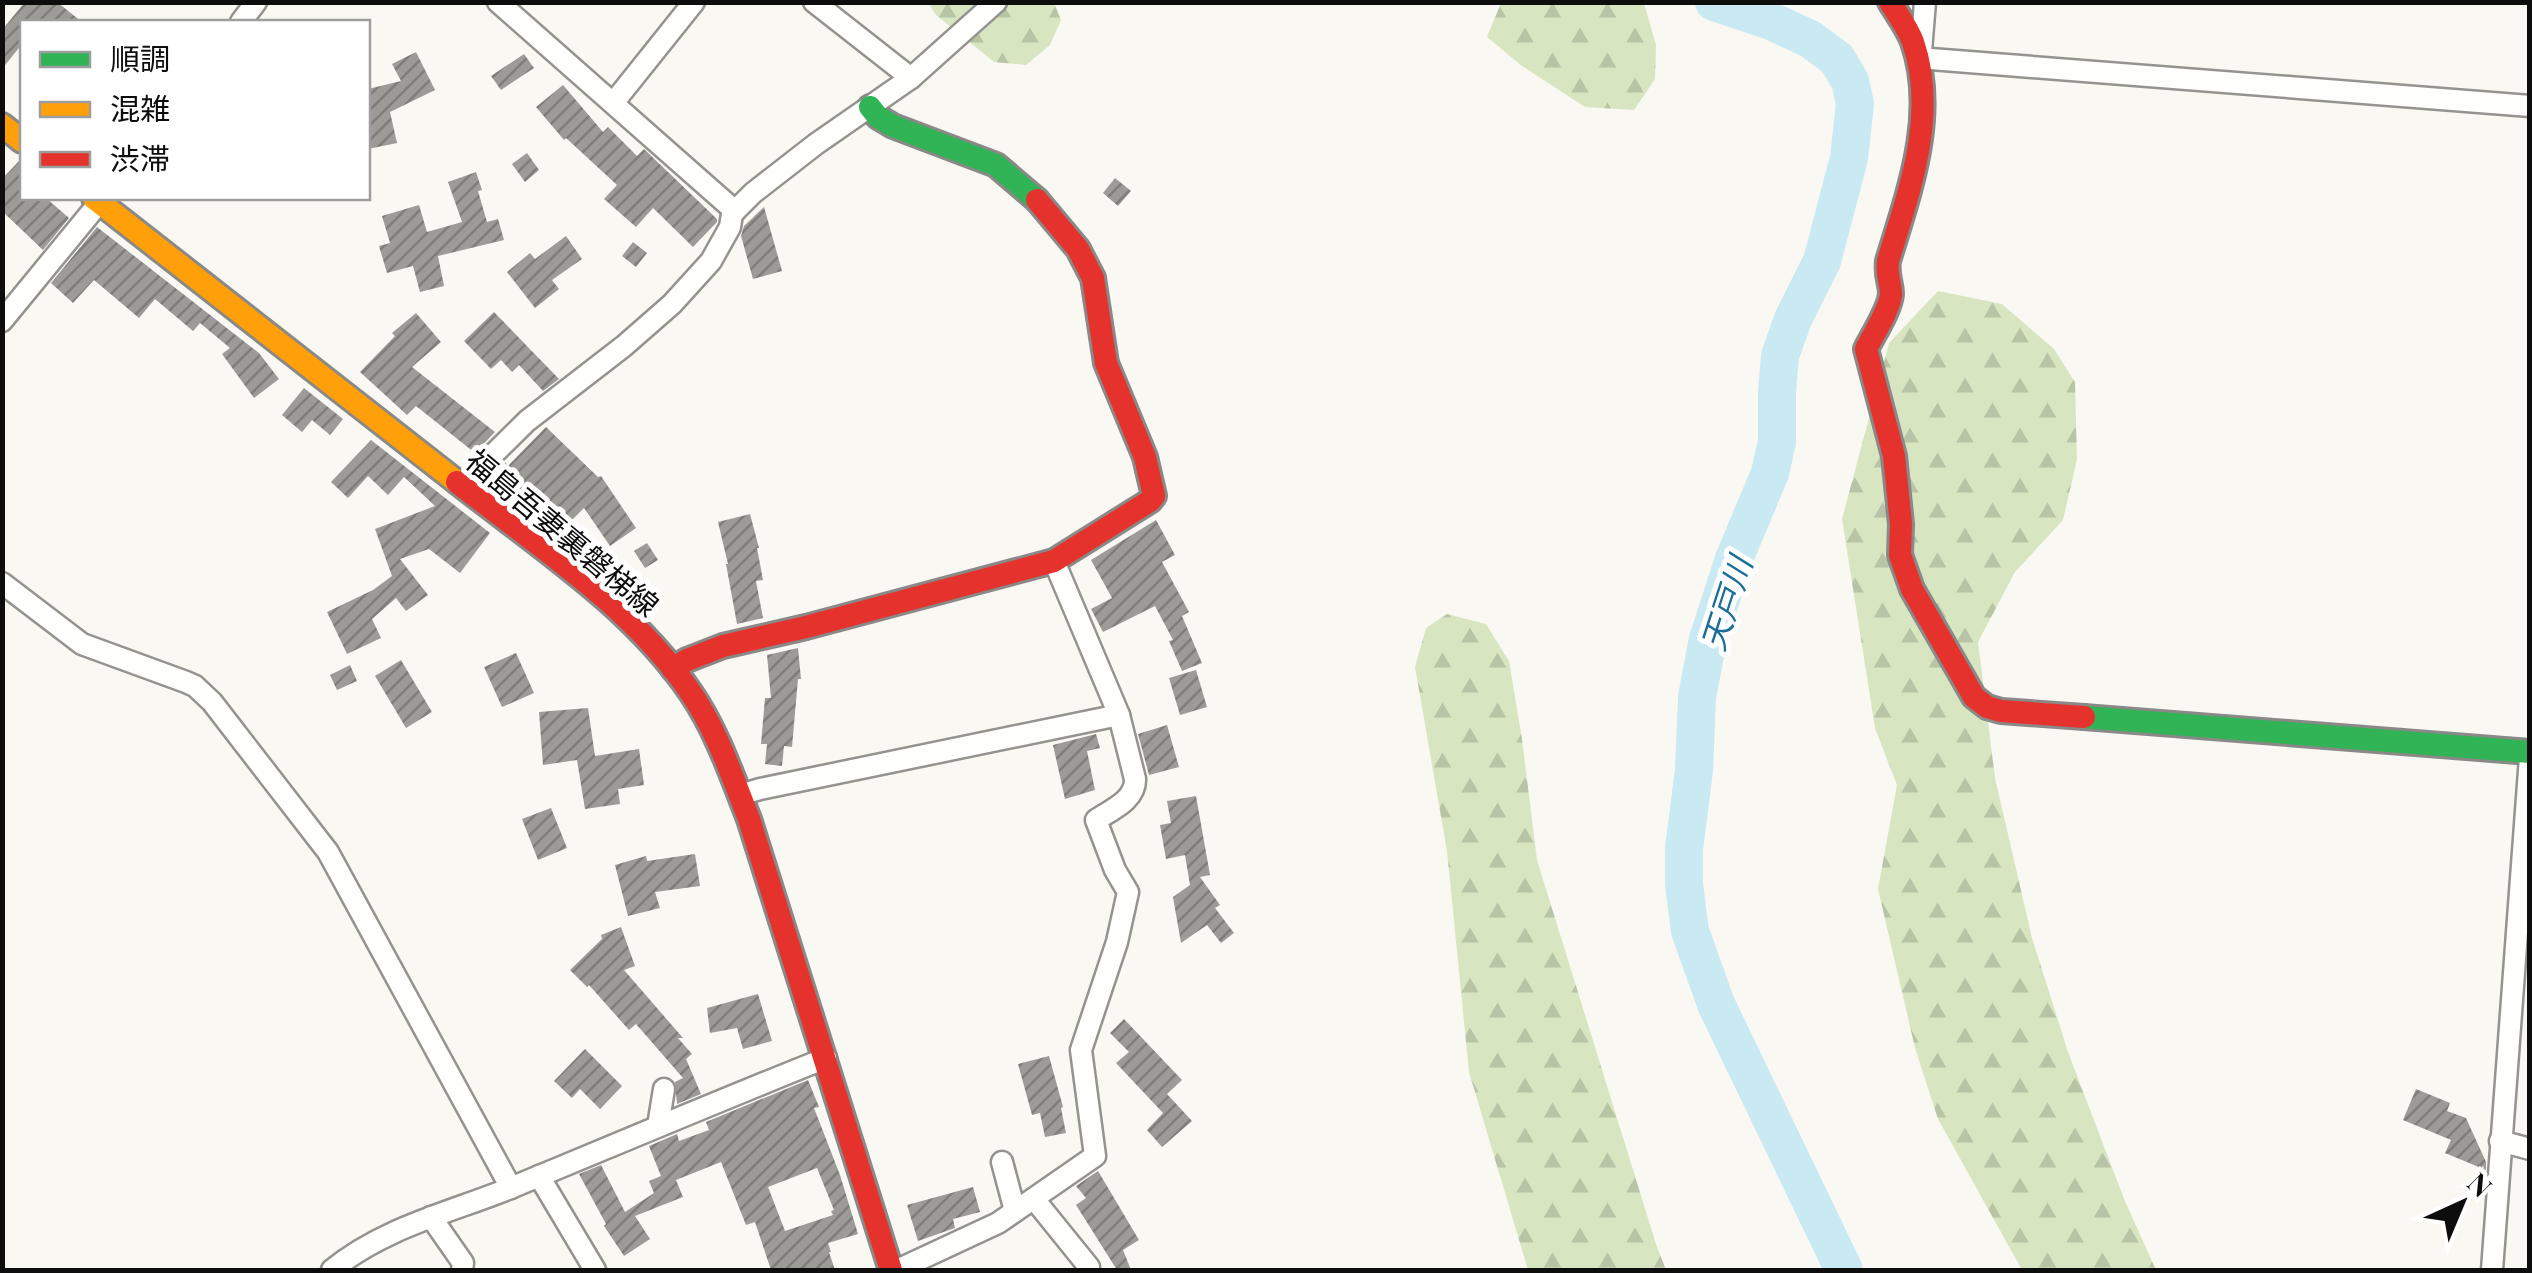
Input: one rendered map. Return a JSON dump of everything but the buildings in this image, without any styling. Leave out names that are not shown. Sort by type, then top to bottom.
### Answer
[{"type":"street","points":[[498,2],[735,211]]},
{"type":"street","points":[[614,102],[694,2]]},
{"type":"street","points":[[814,2],[911,78]]},
{"type":"street","points":[[461,486],[526,421],[672,304],[710,261],[735,211],[753,193],[911,78],[996,2]]},
{"type":"street","points":[[1890,2],[1918,58],[1922,134],[1919,157],[1888,261],[1890,301],[1866,349],[1894,456],[1902,566],[1974,697],[1987,708],[2002,712],[2530,754],[2492,1270]]},
{"type":"street","points":[[1918,58],[1925,2]]},
{"type":"street","points":[[1918,58],[2530,106]]},
{"type":"street","points":[[672,669],[723,646],[1054,561],[1154,496],[1145,456],[1106,363],[1092,273],[1083,256],[1052,217],[1006,171],[893,126],[870,108]]},
{"type":"street","points":[[2,321],[98,200]]},
{"type":"street","name":"福島吾妻裏磐梯線","points":[[100,200],[592,588],[640,632],[672,669],[701,710],[740,796],[894,1270]]},
{"type":"street","points":[[894,1270],[998,1224],[1095,1156],[1081,1050],[1118,942],[1128,892],[1096,820],[1136,788],[1119,715],[1054,561]]},
{"type":"street","points":[[2,583],[82,644],[195,686],[212,702],[328,852],[511,1188]]},
{"type":"street","points":[[740,796],[1119,715]]},
{"type":"street","points":[[332,1270],[363,1249],[431,1217],[826,1058]]},
{"type":"street","points":[[658,1126],[664,1089]]},
{"type":"street","points":[[2500,1141],[2530,1149]]},
{"type":"street","points":[[1002,1162],[1015,1211]]},
{"type":"street","points":[[539,1176],[594,1270]]},
{"type":"street","points":[[1034,1199],[1089,1267]]},
{"type":"street","points":[[431,1217],[463,1263],[462,1270]]},
{"type":"green space","points":[[928,3],[1054,3],[1061,20],[1050,45],[1026,65],[994,62],[936,15]]},
{"type":"green space","points":[[1501,3],[1644,3],[1656,45],[1655,79],[1634,110],[1585,107],[1522,66],[1487,37]]},
{"type":"green space","points":[[1938,291],[2002,304],[2054,349],[2075,382],[2077,459],[2063,520],[2015,572],[1978,642],[1995,778],[2032,938],[2068,1052],[2124,1199],[2156,1270],[2022,1270],[1938,1119],[1915,1048],[1878,889],[1897,785],[1875,728],[1842,519],[1889,343]]},
{"type":"green space","points":[[1447,614],[1486,624],[1509,661],[1537,860],[1666,1270],[1528,1270],[1469,1072],[1447,851],[1415,667],[1426,628]]},
{"type":"waterway","name":"天戸川","points":[[1714,2],[1810,39],[1837,59],[1850,81],[1855,104],[1849,158],[1822,261],[1793,319],[1780,356],[1777,442],[1770,473],[1734,559],[1708,639],[1697,697],[1694,770],[1684,849],[1690,931],[1716,1004],[1844,1270]]},
{"type":"traffic: fast","points":[[870,107],[893,126],[996,165],[1037,200]]},
{"type":"traffic: fast","points":[[2084,717],[2530,752]]},
{"type":"traffic: slow","points":[[2,125],[20,139]]},
{"type":"traffic: slow","points":[[97,200],[457,482]]},
{"type":"traffic: jam","points":[[1890,2],[1913,42],[1923,97],[1918,153],[1888,261],[1890,300],[1866,349],[1894,456],[1900,555],[1912,589],[1974,697],[2001,711],[2084,717]]},
{"type":"traffic: jam","points":[[673,669],[723,646],[1054,561],[1154,496],[1145,457],[1106,363],[1093,278],[1078,249],[1037,200]]},
{"type":"traffic: jam","points":[[457,482],[551,554],[641,632],[691,693],[709,723],[749,819],[891,1270]]}]
